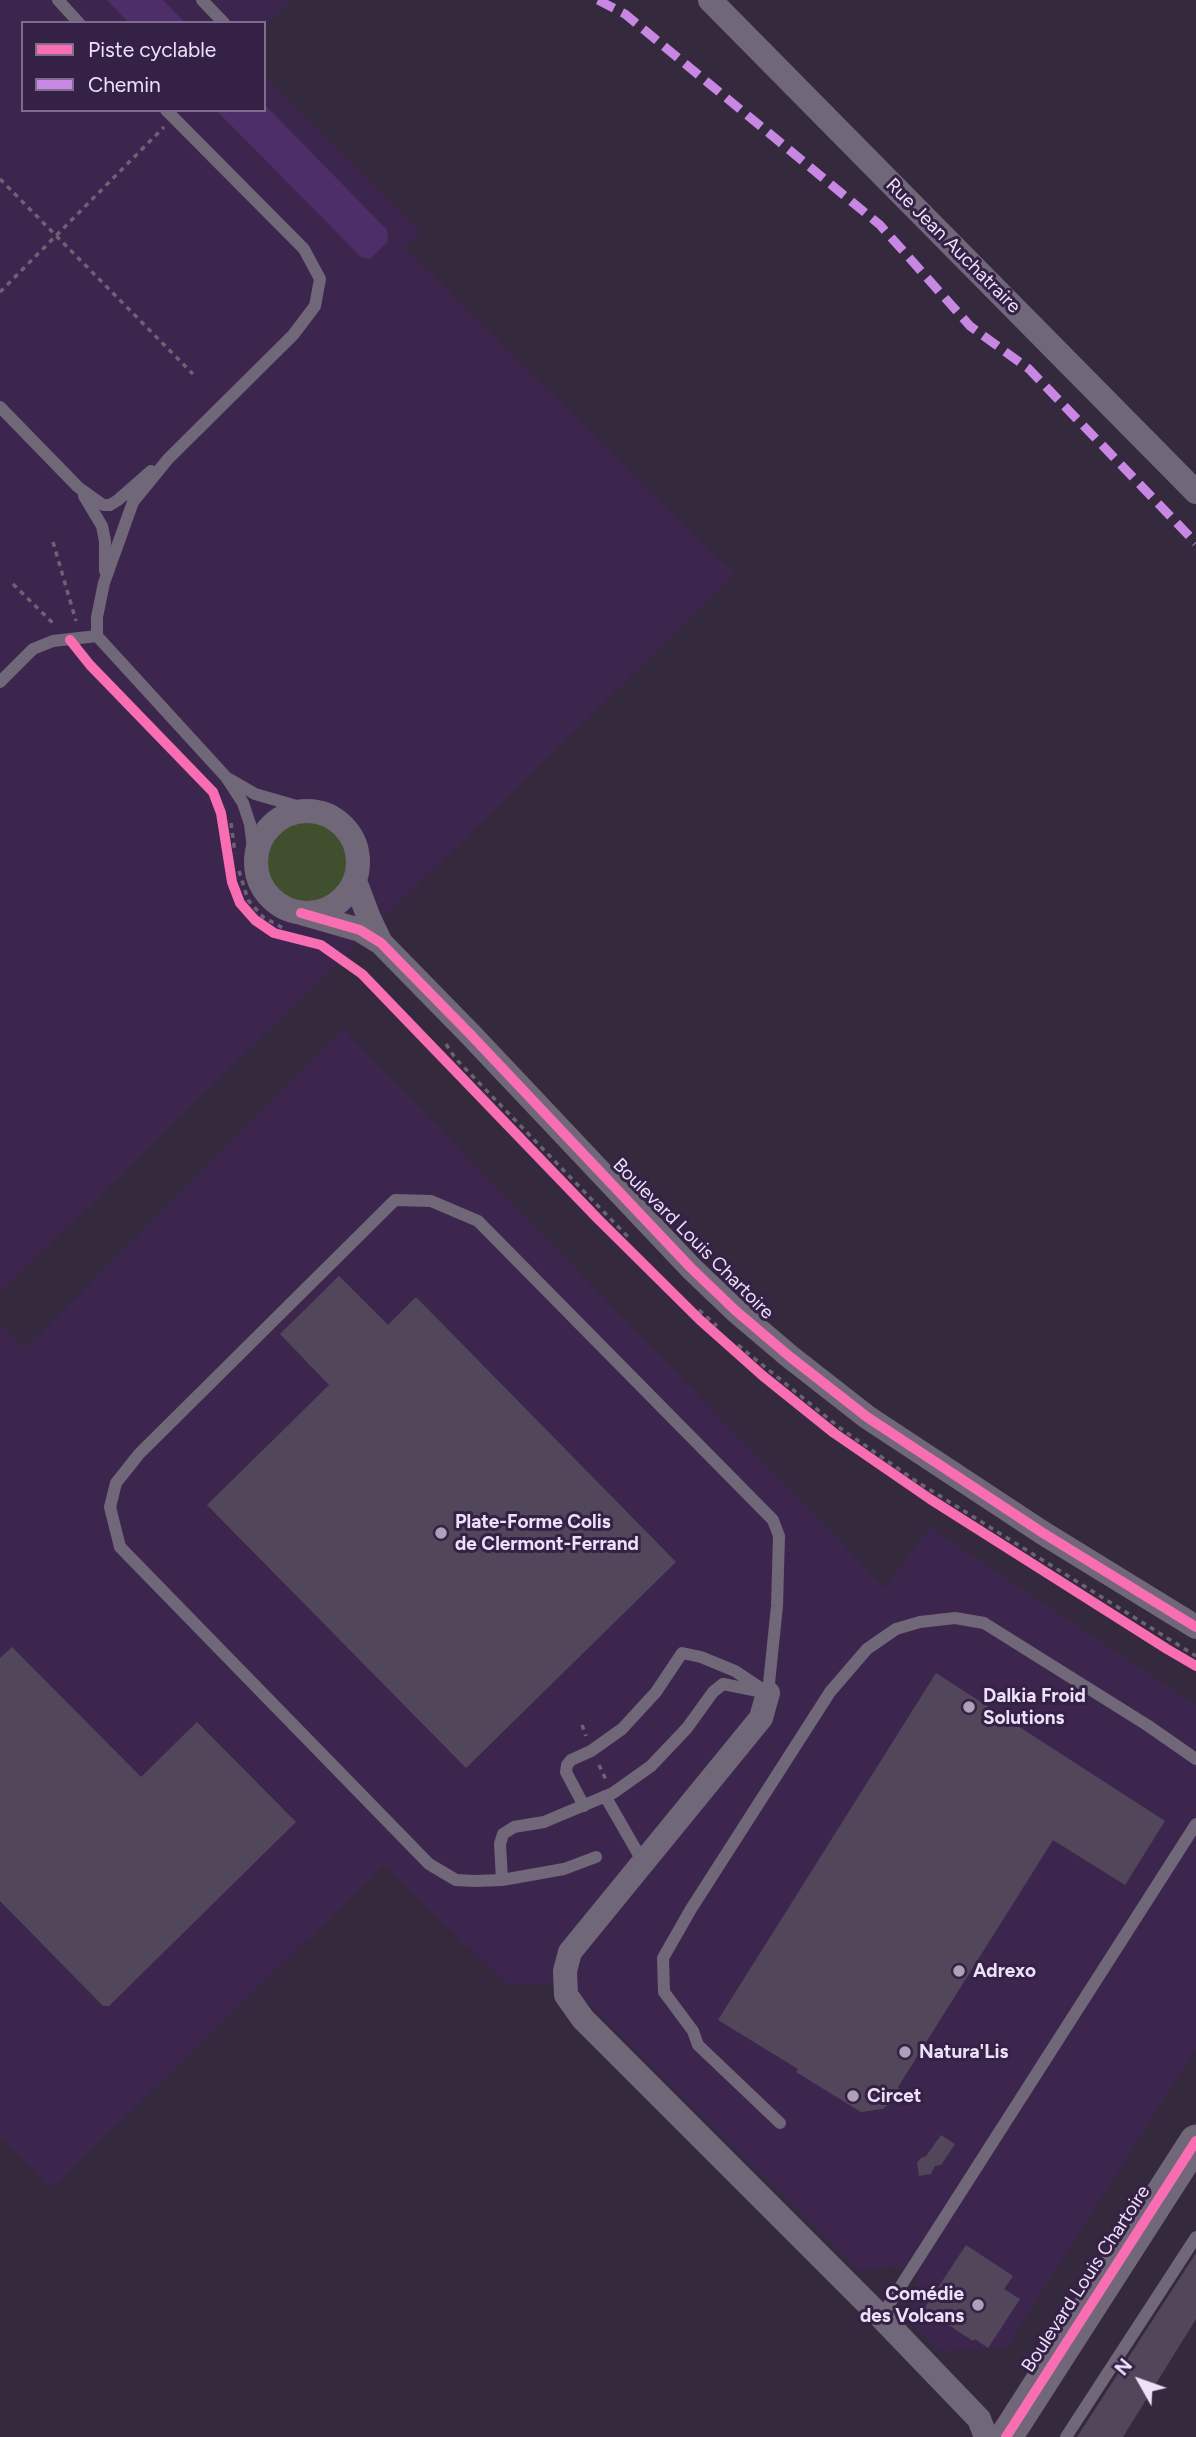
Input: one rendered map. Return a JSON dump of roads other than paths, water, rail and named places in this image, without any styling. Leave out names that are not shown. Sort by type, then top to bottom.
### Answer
[{"type":"main road","name":"Boulevard Louis Chartoire","points":[[991,2431],[1027,2404],[1196,2141]]},
{"type":"street","name":"Rue Jean Auchatraire","points":[[710,0],[1196,492]]},
{"type":"street","points":[[301,914],[318,913],[334,906],[346,895],[355,881],[359,864],[357,848],[351,834],[341,823],[314,811],[298,811],[284,816],[271,825],[262,837],[255,866],[260,884],[270,898],[284,909],[301,914],[360,930],[381,943]]},
{"type":"street","points":[[355,881],[381,943]]},
{"type":"street","name":"Boulevard Louis Chartoire","points":[[381,943],[691,1268],[789,1356],[889,1432],[1043,1533],[1196,1627]]},
{"type":"street","points":[[768,1693],[761,1718],[570,1952],[565,1971],[566,1994],[583,2019],[991,2431]]},
{"type":"lane","points":[[58,0],[77,21]]},
{"type":"lane","points":[[202,0],[222,21]]},
{"type":"lane","points":[[169,114],[304,249],[320,279],[315,306],[293,335],[168,459],[133,502],[104,583],[97,617],[97,636],[226,777],[243,803],[250,824],[255,866]]},
{"type":"lane","points":[[0,407],[78,487],[103,505],[110,505],[118,500],[140,479],[168,459]]},
{"type":"lane","points":[[78,487],[102,526],[105,541],[104,583]]},
{"type":"lane","points":[[0,682],[33,649],[53,641],[97,636]]},
{"type":"lane","points":[[226,777],[255,794],[314,811]]},
{"type":"lane","points":[[596,1857],[564,1869],[502,1880],[456,1880],[429,1864],[120,1547],[110,1507],[116,1483],[139,1454],[396,1200],[431,1201],[478,1221],[772,1520],[779,1536],[777,1606],[768,1693]]},
{"type":"lane","points":[[780,2123],[698,2045],[693,2031],[664,1992],[663,1958],[691,1909],[830,1692],[867,1649],[896,1629],[920,1622],[955,1618],[984,1623],[1147,1725],[1196,1759]]},
{"type":"lane","points":[[584,1806],[565,1772],[567,1765],[622,1729],[656,1692],[682,1653],[701,1657],[735,1671],[768,1693]]},
{"type":"lane","points":[[502,1880],[500,1844],[503,1834],[514,1828],[544,1822],[606,1796],[651,1766],[687,1728],[713,1692],[723,1684],[768,1693]]},
{"type":"lane","points":[[606,1796],[643,1862]]},
{"type":"lane","points":[[881,2317],[1196,1824]]},
{"type":"lane","points":[[1066,2437],[1196,2237]]},
{"type":"place","name":"Plate-Forme Colis de Clermont-Ferrand","points":[[441,1533]]},
{"type":"place","name":"Dalkia Froid Solutions","points":[[969,1707]]},
{"type":"place","name":"Adrexo","points":[[959,1971]]},
{"type":"place","name":"Natura'Lis","points":[[905,2052]]},
{"type":"place","name":"Circet","points":[[853,2096]]},
{"type":"place","name":"Comédie des Volcans","points":[[978,2305]]}]
